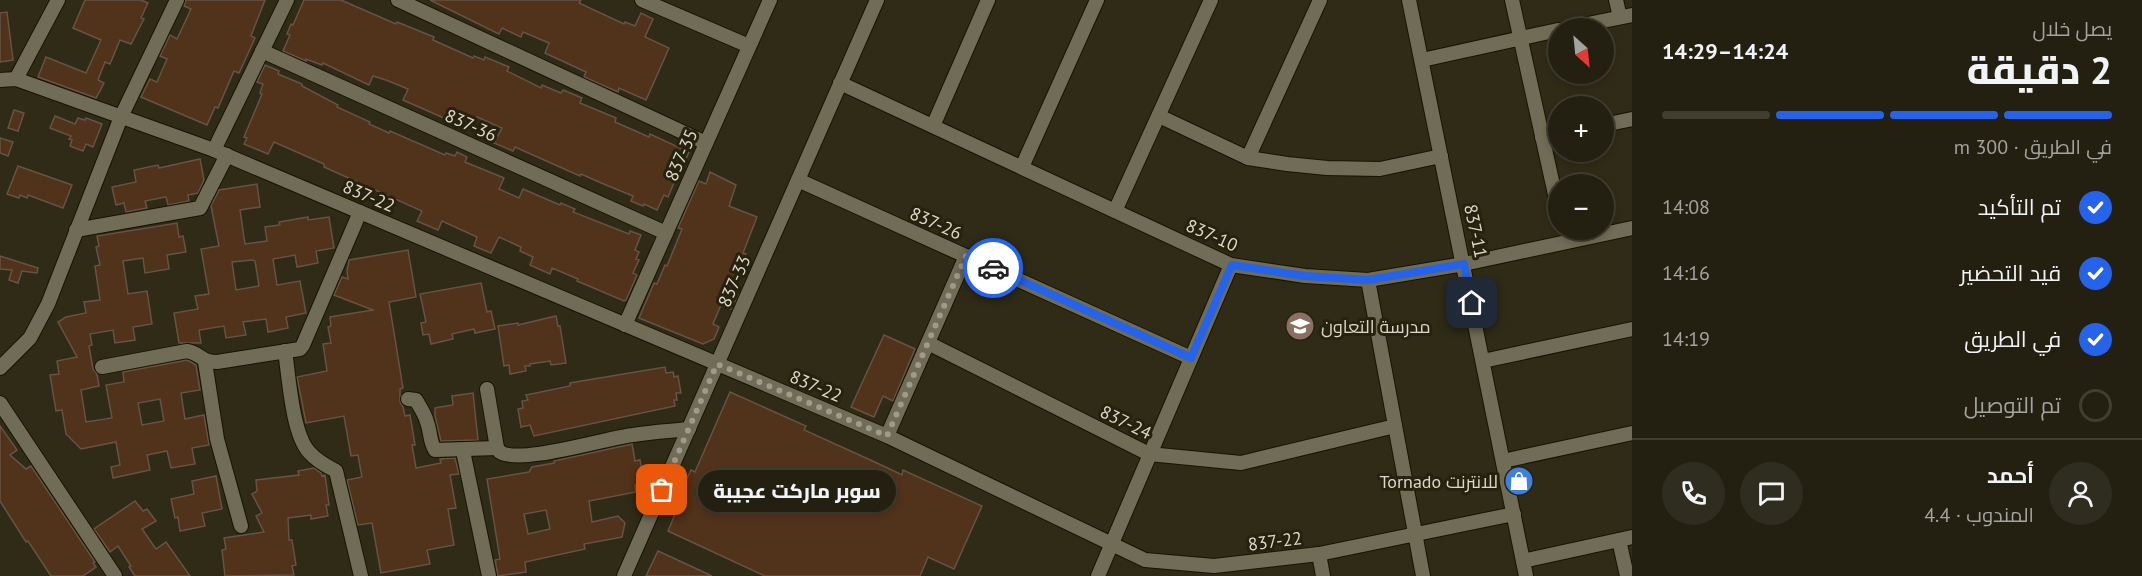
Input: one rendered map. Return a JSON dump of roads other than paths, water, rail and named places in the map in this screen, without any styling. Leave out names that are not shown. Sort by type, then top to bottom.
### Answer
[{"type":"street","points":[[0,80],[16,79],[58,0]]},
{"type":"street","points":[[0,368],[30,338],[48,304],[121,117],[177,0]]},
{"type":"street","points":[[214,150],[287,0]]},
{"type":"street","points":[[398,0],[706,143]]},
{"type":"street","points":[[642,0],[749,46]]},
{"type":"street","name":"837-35","points":[[625,325],[770,0]]},
{"type":"street","name":"837-33","points":[[624,576],[877,0]]},
{"type":"street","points":[[933,126],[988,0]]},
{"type":"street","points":[[1022,167],[1097,0]]},
{"type":"street","points":[[1115,211],[1211,0]]},
{"type":"street","points":[[1248,158],[1320,0]]},
{"type":"street","name":"837-11","points":[[1409,0],[1526,576]]},
{"type":"street","points":[[1512,0],[1550,174]]},
{"type":"street","points":[[1616,0],[1626,16]]},
{"type":"street","points":[[1422,60],[1548,32]]},
{"type":"street","name":"837-36","points":[[262,51],[666,233]]},
{"type":"street","name":"837-22","points":[[16,79],[227,155],[887,436],[1145,560],[1215,571],[1319,554],[1514,514]]},
{"type":"street","name":"837-10","points":[[840,83],[1232,265],[1305,276],[1368,280],[1464,264],[1551,240]]},
{"type":"street","points":[[1159,116],[1248,158],[1327,168],[1380,169],[1441,156]]},
{"type":"street","points":[[1614,123],[1632,119]]},
{"type":"street","points":[[1542,137],[1548,136]]},
{"type":"street","points":[[76,230],[200,208],[227,155]]},
{"type":"street","name":"837-26","points":[[798,180],[1191,358]]},
{"type":"street","points":[[102,367],[187,351],[205,362],[216,362],[300,348],[360,212]]},
{"type":"street","name":"837-10","points":[[1614,230],[1632,228]]},
{"type":"street","points":[[887,436],[966,256]]},
{"type":"street","points":[[1098,576],[1232,265]]},
{"type":"street","points":[[1368,280],[1423,576]]},
{"type":"street","points":[[1483,361],[1632,329]]},
{"type":"street","name":"837-24","points":[[928,343],[1149,454],[1241,463],[1395,426]]},
{"type":"street","points":[[285,351],[299,434],[308,451],[336,471],[361,576]]},
{"type":"street","points":[[205,362],[217,440],[241,526]]},
{"type":"street","points":[[487,389],[497,448],[500,452],[512,457],[632,435],[689,429]]},
{"type":"street","points":[[408,399],[416,400],[424,415],[428,424],[429,441],[435,450],[463,451],[497,448]]},
{"type":"street","points":[[0,403],[115,576]]},
{"type":"street","points":[[1503,461],[1632,434]]},
{"type":"street","points":[[463,451],[489,576]]},
{"type":"street","points":[[1523,561],[1625,538],[1627,576]]},
{"type":"street","points":[[1319,554],[1323,576]]},
{"type":"place","name":"مدرسة التعاون","points":[[1300,326]]},
{"type":"place","name":"Tornado للانترنت","points":[[1519,481]]},
{"type":"place","name":"سوبر ماركت عجيبة","points":[[662,490]]}]
